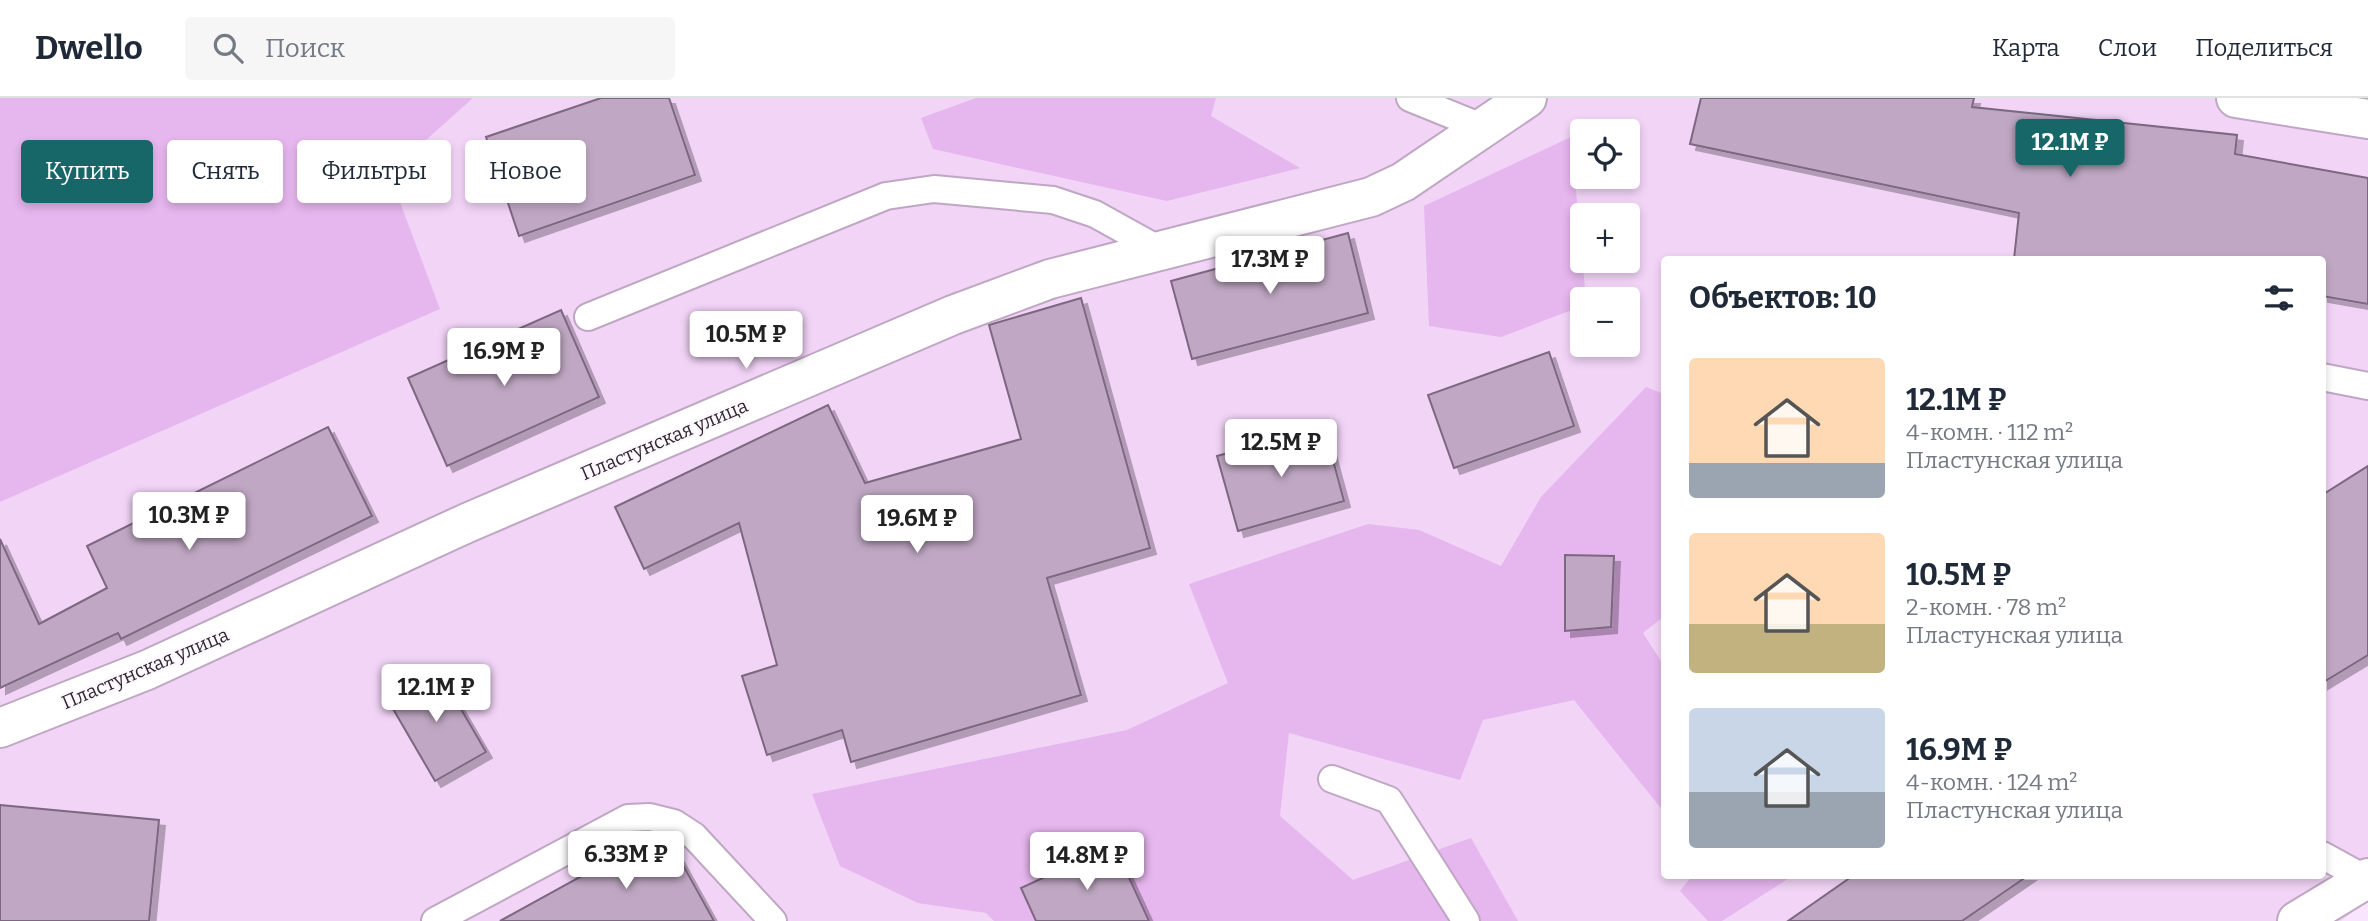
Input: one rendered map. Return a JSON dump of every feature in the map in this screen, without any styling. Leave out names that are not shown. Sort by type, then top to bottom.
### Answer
[{"type":"street","name":"Пластунская улица","points":[[0,729],[147,670],[467,523],[953,315],[1050,279],[1371,197],[1403,182],[1527,98]]},
{"type":"street","points":[[2236,98],[2368,119]]},
{"type":"street","points":[[2297,921],[2367,879]]},
{"type":"lane","points":[[1410,98],[1484,128]]},
{"type":"lane","points":[[589,317],[886,196],[934,189],[1053,200],[1095,214],[1160,250]]},
{"type":"lane","points":[[2326,378],[2368,386]]},
{"type":"lane","points":[[1332,779],[1390,800],[1466,921]]},
{"type":"lane","points":[[435,921],[628,818],[650,817],[674,823],[694,836],[773,921]]},
{"type":"lane","points":[[2326,857],[2367,879]]},
{"type":"shaded area","points":[[0,98],[473,98],[426,140],[297,140],[297,203],[400,203],[440,309],[0,502]]},
{"type":"shaded area","points":[[473,98],[2368,98],[2368,900],[2341,921],[0,921],[0,502],[440,309],[400,203],[451,203],[451,140],[425,140]]},
{"type":"shaded area","points":[[976,98],[1216,98],[1211,116],[1300,168],[1167,201],[933,149],[921,118]]},
{"type":"shaded area","points":[[1570,137],[1570,189],[1576,189],[1577,203],[1570,203],[1570,273],[1584,273],[1585,287],[1570,287],[1570,311],[1501,337],[1429,326],[1424,206]]},
{"type":"shaded area","points":[[1646,387],[1661,393],[1661,618],[1643,633],[1661,661],[1661,808],[1574,700],[1483,720],[1460,780],[1289,733],[1280,816],[1353,880],[1471,838],[1518,921],[994,921],[986,913],[918,903],[840,866],[812,794],[1127,730],[1228,683],[1189,584],[1368,524],[1419,530],[1501,566],[1541,497]]},
{"type":"shaded area","points":[[1690,879],[1788,879],[1722,921],[1708,921],[1680,891]]},
{"type":"building","points":[[601,98],[669,98],[695,175],[519,236],[508,203],[586,203],[586,140],[487,140],[486,137]]},
{"type":"building","points":[[1701,98],[1974,98],[1972,107],[2237,135],[2235,154],[2368,178],[2368,304],[2326,297],[2326,256],[2014,256],[2019,213],[1690,144]]},
{"type":"building","points":[[1348,233],[1368,313],[1192,359],[1171,281]]},
{"type":"building","points":[[1081,298],[1150,548],[1047,578],[1081,695],[851,762],[842,730],[767,755],[742,676],[777,665],[739,523],[644,569],[615,507],[828,405],[865,483],[1021,439],[989,325]]},
{"type":"building","points":[[561,310],[599,397],[447,466],[408,378]]},
{"type":"building","points":[[1549,352],[1574,426],[1454,468],[1428,395]]},
{"type":"building","points":[[328,427],[372,516],[121,639],[118,633],[0,688],[0,539],[39,624],[107,588],[87,546]]},
{"type":"building","points":[[1324,427],[1344,501],[1238,531],[1217,456]]},
{"type":"building","points":[[2368,466],[2368,655],[2326,681],[2326,492]]},
{"type":"building","points":[[1565,555],[1614,556],[1611,627],[1565,631]]},
{"type":"building","points":[[436,666],[486,752],[435,781],[385,695]]},
{"type":"building","points":[[0,805],[159,820],[149,921],[0,921]]},
{"type":"building","points":[[656,835],[668,838],[714,921],[500,921]]},
{"type":"building","points":[[1114,845],[1149,921],[1036,921],[1021,888]]},
{"type":"building","points":[[1848,879],[2023,879],[1962,921],[1788,921]]}]
